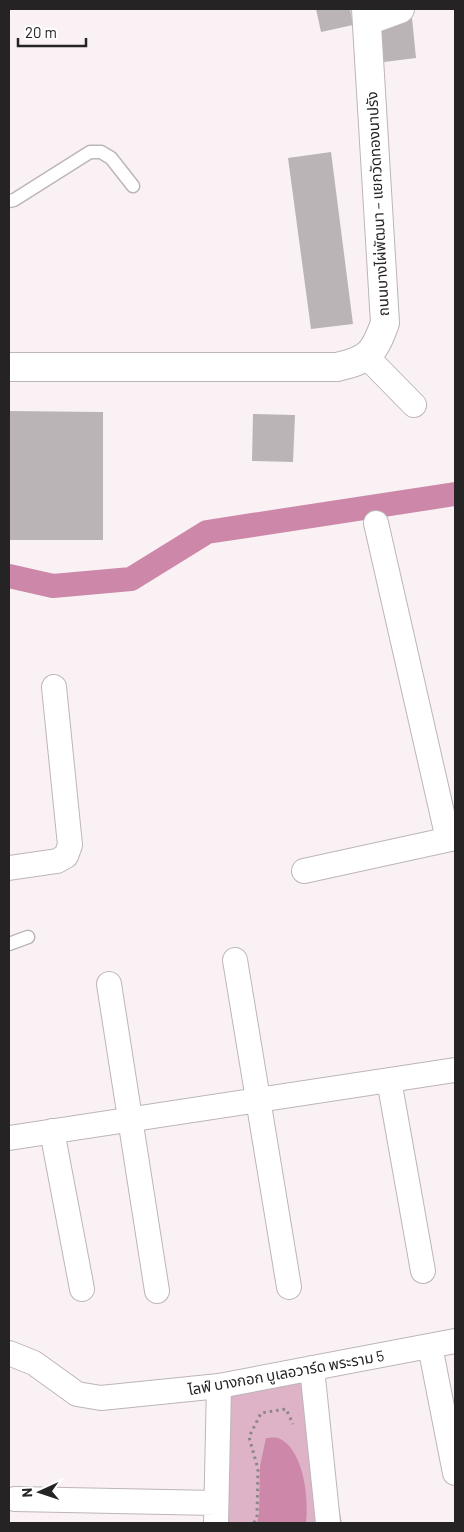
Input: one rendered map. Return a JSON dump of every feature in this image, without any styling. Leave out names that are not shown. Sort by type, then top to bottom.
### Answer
[{"type":"street","name":"ถนนบางไผ่พัฒนา – แยกวัดทองนาปรัง","points":[[366,356],[376,345],[385,323],[367,15],[400,9]]},
{"type":"street","points":[[9,367],[337,367],[355,363],[366,356],[414,405]]},
{"type":"street","points":[[304,871],[452,839],[376,523]]},
{"type":"street","points":[[9,868],[57,861],[66,856],[70,845],[54,687]]},
{"type":"street","points":[[235,960],[289,1287]]},
{"type":"street","points":[[109,984],[157,1291]]},
{"type":"street","points":[[9,1138],[455,1070]]},
{"type":"street","points":[[389,1080],[424,1271]]},
{"type":"street","points":[[52,1131],[82,1289]]},
{"type":"street","name":"ไลฟ์ บางกอก บูเลอวาร์ด พระราม 5","points":[[9,1353],[34,1363],[77,1394],[101,1398],[218,1386],[455,1341]]},
{"type":"street","points":[[430,1346],[455,1473]]},
{"type":"street","points":[[312,1368],[328,1523]]},
{"type":"street","points":[[15,1499],[216,1513],[218,1386]]},
{"type":"lane","points":[[9,201],[14,200],[90,152],[101,152],[111,158],[133,186]]},
{"type":"lane","points":[[9,944],[28,937]]},
{"type":"path","points":[[254,1523],[257,1516],[258,1469],[250,1437],[260,1413],[286,1409],[295,1431]]},
{"type":"shaded area","points":[[312,1368],[342,1523],[216,1523],[219,1386]]},
{"type":"shaded area","points":[[266,1438],[278,1438],[294,1452],[303,1476],[307,1501],[306,1523],[257,1523],[260,1466]]},
{"type":"building","points":[[316,9],[350,9],[353,25],[321,32]]},
{"type":"building","points":[[412,18],[416,58],[384,62],[380,22]]},
{"type":"building","points":[[331,152],[353,324],[311,329],[288,158]]},
{"type":"building","points":[[9,411],[103,412],[103,540],[9,540]]},
{"type":"building","points":[[253,414],[295,415],[293,462],[252,461]]},
{"type":"waterway","points":[[9,576],[53,586],[131,579],[207,532],[455,494]]}]
